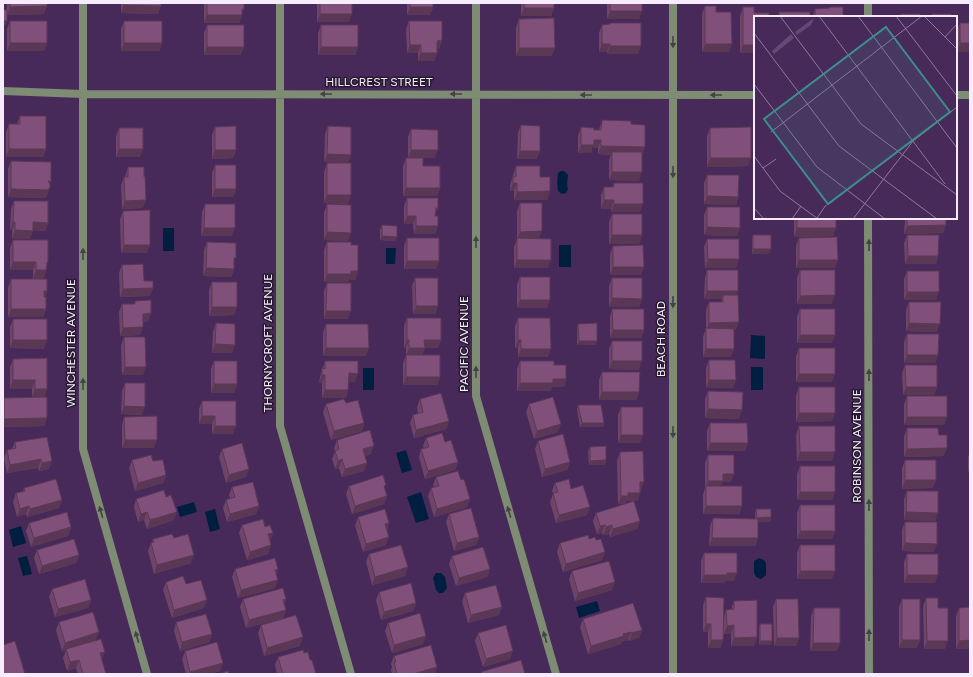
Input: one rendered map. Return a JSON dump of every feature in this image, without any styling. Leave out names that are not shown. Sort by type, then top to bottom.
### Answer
[{"type":"street","name":"WINCHESTER AVENUE","points":[[83,3],[83,449],[148,674]]},
{"type":"street","name":"THORNYCROFT AVENUE","points":[[280,3],[280,426],[351,674]]},
{"type":"street","name":"PACIFIC AVENUE","points":[[476,3],[476,396],[556,674]]},
{"type":"street","name":"BEACH ROAD","points":[[672,3],[673,674]]},
{"type":"street","points":[[868,3],[868,16]]},
{"type":"street","name":"HILLCREST STREET","points":[[3,91],[83,94],[754,94]]},
{"type":"street","points":[[957,95],[970,95]]},
{"type":"street","name":"ROBINSON AVENUE","points":[[868,219],[869,674]]},
{"type":"water","points":[[564,171],[568,175],[568,189],[566,193],[562,194],[558,191],[557,185],[558,173]]},
{"type":"water","points":[[163,228],[174,228],[174,251],[163,251]]},
{"type":"water","points":[[559,245],[571,245],[571,267],[559,267]]},
{"type":"water","points":[[386,248],[396,248],[395,264],[386,264]]},
{"type":"water","points":[[751,335],[765,336],[765,359],[750,358]]},
{"type":"water","points":[[751,367],[763,367],[763,390],[751,390]]},
{"type":"water","points":[[363,368],[374,368],[374,390],[363,390]]},
{"type":"water","points":[[406,450],[412,470],[402,473],[396,453]]},
{"type":"water","points":[[421,492],[429,519],[416,523],[407,497]]},
{"type":"water","points":[[194,502],[197,512],[180,517],[177,507]]},
{"type":"water","points":[[215,509],[220,529],[210,532],[205,512]]},
{"type":"water","points":[[21,526],[26,543],[13,547],[9,530]]},
{"type":"water","points":[[27,556],[32,574],[23,576],[18,558]]},
{"type":"water","points":[[759,558],[764,560],[766,563],[766,575],[761,579],[756,577],[754,573],[754,561]]},
{"type":"water","points":[[436,573],[441,573],[445,577],[447,588],[443,593],[439,593],[436,590],[433,578]]},
{"type":"water","points":[[597,601],[600,611],[579,618],[576,607]]},
{"type":"building","points":[[10,3],[47,3],[47,6],[10,7]]},
{"type":"building","points":[[124,3],[161,3],[161,6],[124,5]]},
{"type":"building","points":[[207,3],[244,3],[244,9],[242,9],[242,15],[207,15]]},
{"type":"building","points":[[320,3],[352,3],[352,14],[320,14]]},
{"type":"building","points":[[410,3],[433,3],[433,7],[410,7]]},
{"type":"building","points":[[524,3],[554,3],[554,8],[524,8]]},
{"type":"building","points":[[610,3],[642,3],[642,11],[610,11]]},
{"type":"building","points":[[705,6],[716,6],[716,12],[731,12],[732,44],[705,44]]},
{"type":"building","points":[[743,7],[754,7],[754,13],[769,13],[769,16],[754,16],[754,45],[743,45]]},
{"type":"building","points":[[843,7],[843,16],[815,16],[815,9]]},
{"type":"building","points":[[3,10],[7,10],[7,21],[3,21]]},
{"type":"building","points":[[779,12],[810,12],[810,16],[779,16]]},
{"type":"building","points":[[901,14],[920,14],[920,16],[901,16]]},
{"type":"building","points":[[932,14],[951,14],[951,16],[932,16]]},
{"type":"building","points":[[554,18],[555,48],[519,48],[519,19]]},
{"type":"building","points":[[10,21],[47,21],[47,43],[10,43]]},
{"type":"building","points":[[124,21],[162,21],[162,43],[124,43]]},
{"type":"building","points":[[409,21],[442,21],[442,40],[437,41],[437,53],[421,53],[421,45],[410,45]]},
{"type":"building","points":[[610,23],[641,23],[641,46],[610,46],[610,44],[602,44],[602,25]]},
{"type":"building","points":[[960,23],[970,23],[970,43],[960,43]]},
{"type":"building","points":[[207,25],[244,25],[244,47],[207,47]]},
{"type":"building","points":[[321,25],[358,25],[358,47],[321,47]]},
{"type":"building","points":[[20,116],[46,116],[46,149],[9,149],[9,124],[20,124]]},
{"type":"building","points":[[602,120],[631,121],[631,124],[645,125],[645,147],[601,146],[601,140],[594,140],[594,145],[581,145],[581,127],[601,130]]},
{"type":"building","points":[[521,125],[540,126],[540,151],[520,151]]},
{"type":"building","points":[[236,126],[236,150],[215,150],[215,127]]},
{"type":"building","points":[[328,126],[351,127],[351,155],[327,154]]},
{"type":"building","points":[[751,127],[751,158],[710,158],[710,128]]},
{"type":"building","points":[[119,128],[143,128],[143,149],[119,149]]},
{"type":"building","points":[[411,129],[438,130],[438,150],[411,150]]},
{"type":"building","points":[[612,152],[642,152],[642,172],[612,172]]},
{"type":"building","points":[[406,158],[423,158],[423,166],[440,166],[440,188],[406,188]]},
{"type":"building","points":[[11,161],[51,162],[51,182],[48,181],[50,187],[48,190],[11,189]]},
{"type":"building","points":[[327,163],[351,163],[351,195],[327,195]]},
{"type":"building","points":[[215,165],[236,165],[236,189],[215,189]]},
{"type":"building","points":[[516,166],[540,166],[540,177],[550,177],[550,191],[517,192],[517,183],[513,183],[513,177],[516,177]]},
{"type":"building","points":[[128,167],[144,167],[146,200],[125,201],[124,177],[128,177]]},
{"type":"building","points":[[707,175],[739,175],[738,197],[707,196]]},
{"type":"building","points":[[614,183],[643,183],[643,204],[614,204],[614,200],[604,200],[604,187],[614,187]]},
{"type":"building","points":[[407,198],[438,198],[438,208],[436,208],[435,216],[438,216],[438,226],[416,226],[416,216],[407,216]]},
{"type":"building","points":[[14,201],[48,201],[48,223],[33,222],[33,231],[15,230],[15,222],[13,222]]},
{"type":"building","points":[[520,203],[542,203],[542,231],[520,232]]},
{"type":"building","points":[[205,204],[235,204],[235,228],[204,228]]},
{"type":"building","points":[[327,204],[351,205],[351,233],[327,232]]},
{"type":"building","points":[[707,207],[740,207],[740,228],[707,227]]},
{"type":"building","points":[[150,210],[150,245],[124,245],[123,211]]},
{"type":"building","points":[[612,214],[642,214],[642,235],[612,235]]},
{"type":"building","points":[[797,219],[836,219],[836,228],[797,228]]},
{"type":"building","points":[[907,219],[946,219],[946,225],[907,226]]},
{"type":"building","points":[[382,225],[397,226],[397,237],[382,236]]},
{"type":"building","points":[[753,235],[771,235],[771,249],[753,249]]},
{"type":"building","points":[[907,235],[939,235],[938,256],[908,256]]},
{"type":"building","points":[[837,237],[838,260],[799,260],[799,238]]},
{"type":"building","points":[[407,238],[439,238],[439,261],[407,261]]},
{"type":"building","points":[[517,238],[551,239],[551,260],[517,260]]},
{"type":"building","points":[[707,239],[739,239],[739,259],[708,259]]},
{"type":"building","points":[[13,240],[48,240],[48,262],[46,270],[36,270],[36,262],[13,262]]},
{"type":"building","points":[[207,242],[236,243],[234,269],[206,268]]},
{"type":"building","points":[[327,242],[351,242],[351,245],[358,245],[358,271],[351,271],[351,274],[327,274]]},
{"type":"building","points":[[643,245],[644,267],[613,267],[613,246]]},
{"type":"building","points":[[143,264],[144,281],[153,281],[153,288],[123,289],[122,265]]},
{"type":"building","points":[[707,270],[738,270],[738,291],[707,291]]},
{"type":"building","points":[[800,270],[835,270],[835,295],[800,296]]},
{"type":"building","points":[[907,271],[939,271],[939,292],[907,292]]},
{"type":"building","points":[[520,277],[550,277],[550,300],[520,300]]},
{"type":"building","points":[[415,278],[438,278],[438,306],[416,306]]},
{"type":"building","points":[[612,278],[642,278],[642,299],[612,298]]},
{"type":"building","points":[[11,279],[47,279],[47,291],[44,291],[44,297],[46,297],[46,309],[11,309]]},
{"type":"building","points":[[212,282],[237,282],[237,307],[212,307]]},
{"type":"building","points":[[327,283],[351,283],[351,311],[326,311]]},
{"type":"building","points":[[723,295],[738,295],[739,322],[709,323],[709,302],[723,302]]},
{"type":"building","points":[[151,300],[151,313],[143,314],[143,327],[123,328],[122,304],[135,304],[135,301]]},
{"type":"building","points":[[909,302],[941,302],[940,324],[909,323]]},
{"type":"building","points":[[612,309],[644,309],[644,330],[613,330]]},
{"type":"building","points":[[800,309],[835,309],[835,335],[800,335]]},
{"type":"building","points":[[407,318],[441,318],[441,340],[424,340],[425,348],[409,348],[409,340],[407,340]]},
{"type":"building","points":[[518,318],[550,318],[551,349],[521,349],[521,340],[518,340]]},
{"type":"building","points":[[13,319],[47,319],[47,340],[13,340]]},
{"type":"building","points":[[216,323],[235,324],[235,345],[215,344]]},
{"type":"building","points":[[597,323],[597,341],[579,341],[578,324]]},
{"type":"building","points":[[326,324],[368,324],[369,348],[326,348]]},
{"type":"building","points":[[706,328],[734,329],[734,349],[706,349]]},
{"type":"building","points":[[907,334],[939,334],[938,355],[907,355]]},
{"type":"building","points":[[124,337],[145,337],[146,367],[125,367]]},
{"type":"building","points":[[612,341],[642,341],[642,361],[612,361]]},
{"type":"building","points":[[799,348],[835,348],[835,374],[799,374]]},
{"type":"building","points":[[406,355],[440,355],[440,377],[406,377]]},
{"type":"building","points":[[47,358],[47,389],[35,389],[35,380],[13,380],[13,359]]},
{"type":"building","points":[[709,360],[735,360],[736,380],[709,380]]},
{"type":"building","points":[[214,361],[237,361],[237,384],[214,384]]},
{"type":"building","points":[[325,361],[358,361],[358,374],[349,373],[348,390],[325,390],[325,375],[322,375],[322,368],[325,369]]},
{"type":"building","points":[[520,361],[554,361],[554,365],[566,365],[566,379],[553,379],[553,383],[520,383]]},
{"type":"building","points":[[905,365],[937,365],[937,387],[906,387]]},
{"type":"building","points":[[602,372],[640,372],[639,392],[602,392]]},
{"type":"building","points":[[125,383],[145,383],[145,407],[124,406]]},
{"type":"building","points":[[799,387],[835,387],[835,413],[799,413]]},
{"type":"building","points":[[708,391],[743,392],[742,410],[708,409]]},
{"type":"building","points":[[441,393],[449,421],[416,430],[413,415],[423,412],[420,399]]},
{"type":"building","points":[[907,396],[947,396],[947,417],[907,417]]},
{"type":"building","points":[[47,397],[47,418],[4,419],[4,398]]},
{"type":"building","points":[[553,397],[561,424],[537,431],[529,404]]},
{"type":"building","points":[[344,399],[346,403],[358,400],[364,423],[334,431],[326,404]]},
{"type":"building","points":[[202,401],[236,401],[236,426],[215,426],[215,416],[202,416]]},
{"type":"building","points":[[578,405],[601,405],[604,423],[582,423]]},
{"type":"building","points":[[621,407],[643,407],[643,435],[621,435]]},
{"type":"building","points":[[157,416],[157,440],[125,440],[124,417]]},
{"type":"building","points":[[710,423],[747,423],[748,443],[710,443]]},
{"type":"building","points":[[799,426],[835,426],[835,452],[800,452]]},
{"type":"building","points":[[907,428],[938,428],[939,435],[947,435],[947,448],[907,449]]},
{"type":"building","points":[[370,430],[374,446],[363,449],[367,463],[345,469],[342,459],[338,461],[335,451],[339,449],[337,440]]},
{"type":"building","points":[[442,433],[445,442],[451,440],[458,462],[428,471],[421,449],[429,447],[426,438]]},
{"type":"building","points":[[563,434],[570,462],[545,469],[538,441]]},
{"type":"building","points":[[47,437],[52,461],[42,463],[41,459],[10,465],[7,450],[16,448],[15,442]]},
{"type":"building","points":[[242,443],[249,469],[229,475],[222,449]]},
{"type":"building","points":[[606,446],[606,460],[590,461],[590,447]]},
{"type":"building","points":[[643,451],[644,482],[640,482],[640,493],[628,493],[628,496],[621,496],[620,452]]},
{"type":"building","points":[[151,455],[153,461],[163,460],[166,475],[138,483],[132,460]]},
{"type":"building","points":[[708,455],[734,455],[734,474],[723,474],[723,481],[708,481]]},
{"type":"building","points":[[905,460],[936,460],[936,480],[905,480]]},
{"type":"building","points":[[800,466],[835,466],[835,492],[800,492]]},
{"type":"building","points":[[458,471],[461,480],[464,479],[470,499],[437,509],[431,488],[439,486],[436,477]]},
{"type":"building","points":[[383,475],[387,496],[355,506],[349,486]]},
{"type":"building","points":[[56,479],[62,500],[30,509],[29,506],[20,509],[16,493],[25,491],[24,488]]},
{"type":"building","points":[[569,479],[571,489],[583,485],[590,507],[559,515],[553,493],[558,492],[555,483]]},
{"type":"building","points":[[253,482],[259,506],[230,514],[226,500],[235,497],[232,487]]},
{"type":"building","points":[[706,486],[742,486],[742,506],[706,506]]},
{"type":"building","points":[[164,490],[166,497],[171,495],[177,512],[150,520],[147,512],[141,514],[136,499]]},
{"type":"building","points":[[907,491],[938,491],[938,513],[906,512]]},
{"type":"building","points":[[634,501],[640,521],[613,529],[612,525],[606,527],[605,525],[600,526],[596,513]]},
{"type":"building","points":[[800,505],[835,505],[835,531],[800,531]]},
{"type":"building","points":[[471,508],[479,537],[457,543],[449,514]]},
{"type":"building","points":[[385,509],[389,523],[385,524],[389,537],[366,544],[358,517]]},
{"type":"building","points":[[756,509],[771,509],[771,517],[757,518]]},
{"type":"building","points":[[67,512],[71,527],[34,538],[29,523]]},
{"type":"building","points":[[713,518],[758,519],[758,538],[712,538]]},
{"type":"building","points":[[263,519],[265,527],[270,525],[273,533],[268,534],[271,545],[250,552],[242,525]]},
{"type":"building","points":[[905,522],[937,522],[937,544],[905,543]]},
{"type":"building","points":[[172,534],[174,538],[188,534],[194,555],[157,565],[151,543],[154,542],[153,539]]},
{"type":"building","points":[[588,535],[589,539],[595,537],[596,540],[601,539],[605,552],[566,564],[560,543]]},
{"type":"building","points":[[74,539],[79,555],[42,566],[37,550]]},
{"type":"building","points":[[401,545],[408,567],[375,577],[369,554]]},
{"type":"building","points":[[800,545],[835,545],[835,571],[800,571]]},
{"type":"building","points":[[483,547],[490,569],[459,578],[452,556]]},
{"type":"building","points":[[704,553],[737,553],[737,573],[727,573],[727,575],[704,575]]},
{"type":"building","points":[[907,554],[938,554],[938,575],[907,575]]},
{"type":"building","points":[[275,558],[278,569],[275,570],[278,580],[241,590],[235,569]]},
{"type":"building","points":[[609,561],[615,582],[578,593],[572,571]]},
{"type":"building","points":[[183,576],[186,584],[201,580],[207,600],[174,610],[166,582]]},
{"type":"building","points":[[85,579],[91,600],[58,609],[52,589]]},
{"type":"building","points":[[411,583],[416,603],[384,612],[379,592]]},
{"type":"building","points":[[496,585],[502,607],[471,615],[465,593]]},
{"type":"building","points":[[283,588],[286,599],[283,600],[286,610],[249,620],[243,599]]},
{"type":"building","points":[[706,597],[724,598],[723,640],[711,640],[711,624],[706,624]]},
{"type":"building","points":[[926,598],[938,598],[938,608],[948,608],[948,641],[927,641]]},
{"type":"building","points":[[776,599],[798,599],[799,638],[777,638]]},
{"type":"building","points":[[902,599],[920,599],[920,640],[902,640]]},
{"type":"building","points":[[757,600],[757,637],[734,638],[734,625],[727,626],[726,610],[734,609],[734,601]]},
{"type":"building","points":[[633,603],[642,630],[623,634],[624,636],[591,646],[583,619]]},
{"type":"building","points":[[970,607],[970,640],[959,641],[959,608]]},
{"type":"building","points":[[814,608],[840,608],[840,643],[813,643]]},
{"type":"building","points":[[93,612],[99,632],[65,643],[59,622]]},
{"type":"building","points":[[420,613],[426,636],[394,645],[388,623]]},
{"type":"building","points":[[206,614],[212,634],[182,642],[176,622]]},
{"type":"building","points":[[296,615],[303,637],[267,648],[261,625]]},
{"type":"building","points":[[760,624],[772,624],[772,641],[760,641]]},
{"type":"building","points":[[506,625],[513,651],[486,659],[478,633]]},
{"type":"building","points":[[101,639],[105,652],[100,653],[106,674],[83,674],[79,660],[70,662],[66,649]]},
{"type":"building","points":[[15,641],[25,674],[3,674],[3,645]]},
{"type":"building","points":[[217,642],[223,663],[190,672],[185,651]]},
{"type":"building","points":[[431,645],[437,667],[413,674],[397,674],[394,656]]},
{"type":"building","points":[[303,650],[304,653],[308,652],[316,674],[283,674],[278,657]]},
{"type":"building","points":[[521,660],[525,674],[482,674],[481,672]]},
{"type":"building","points":[[228,671],[229,674],[218,674]]}]
